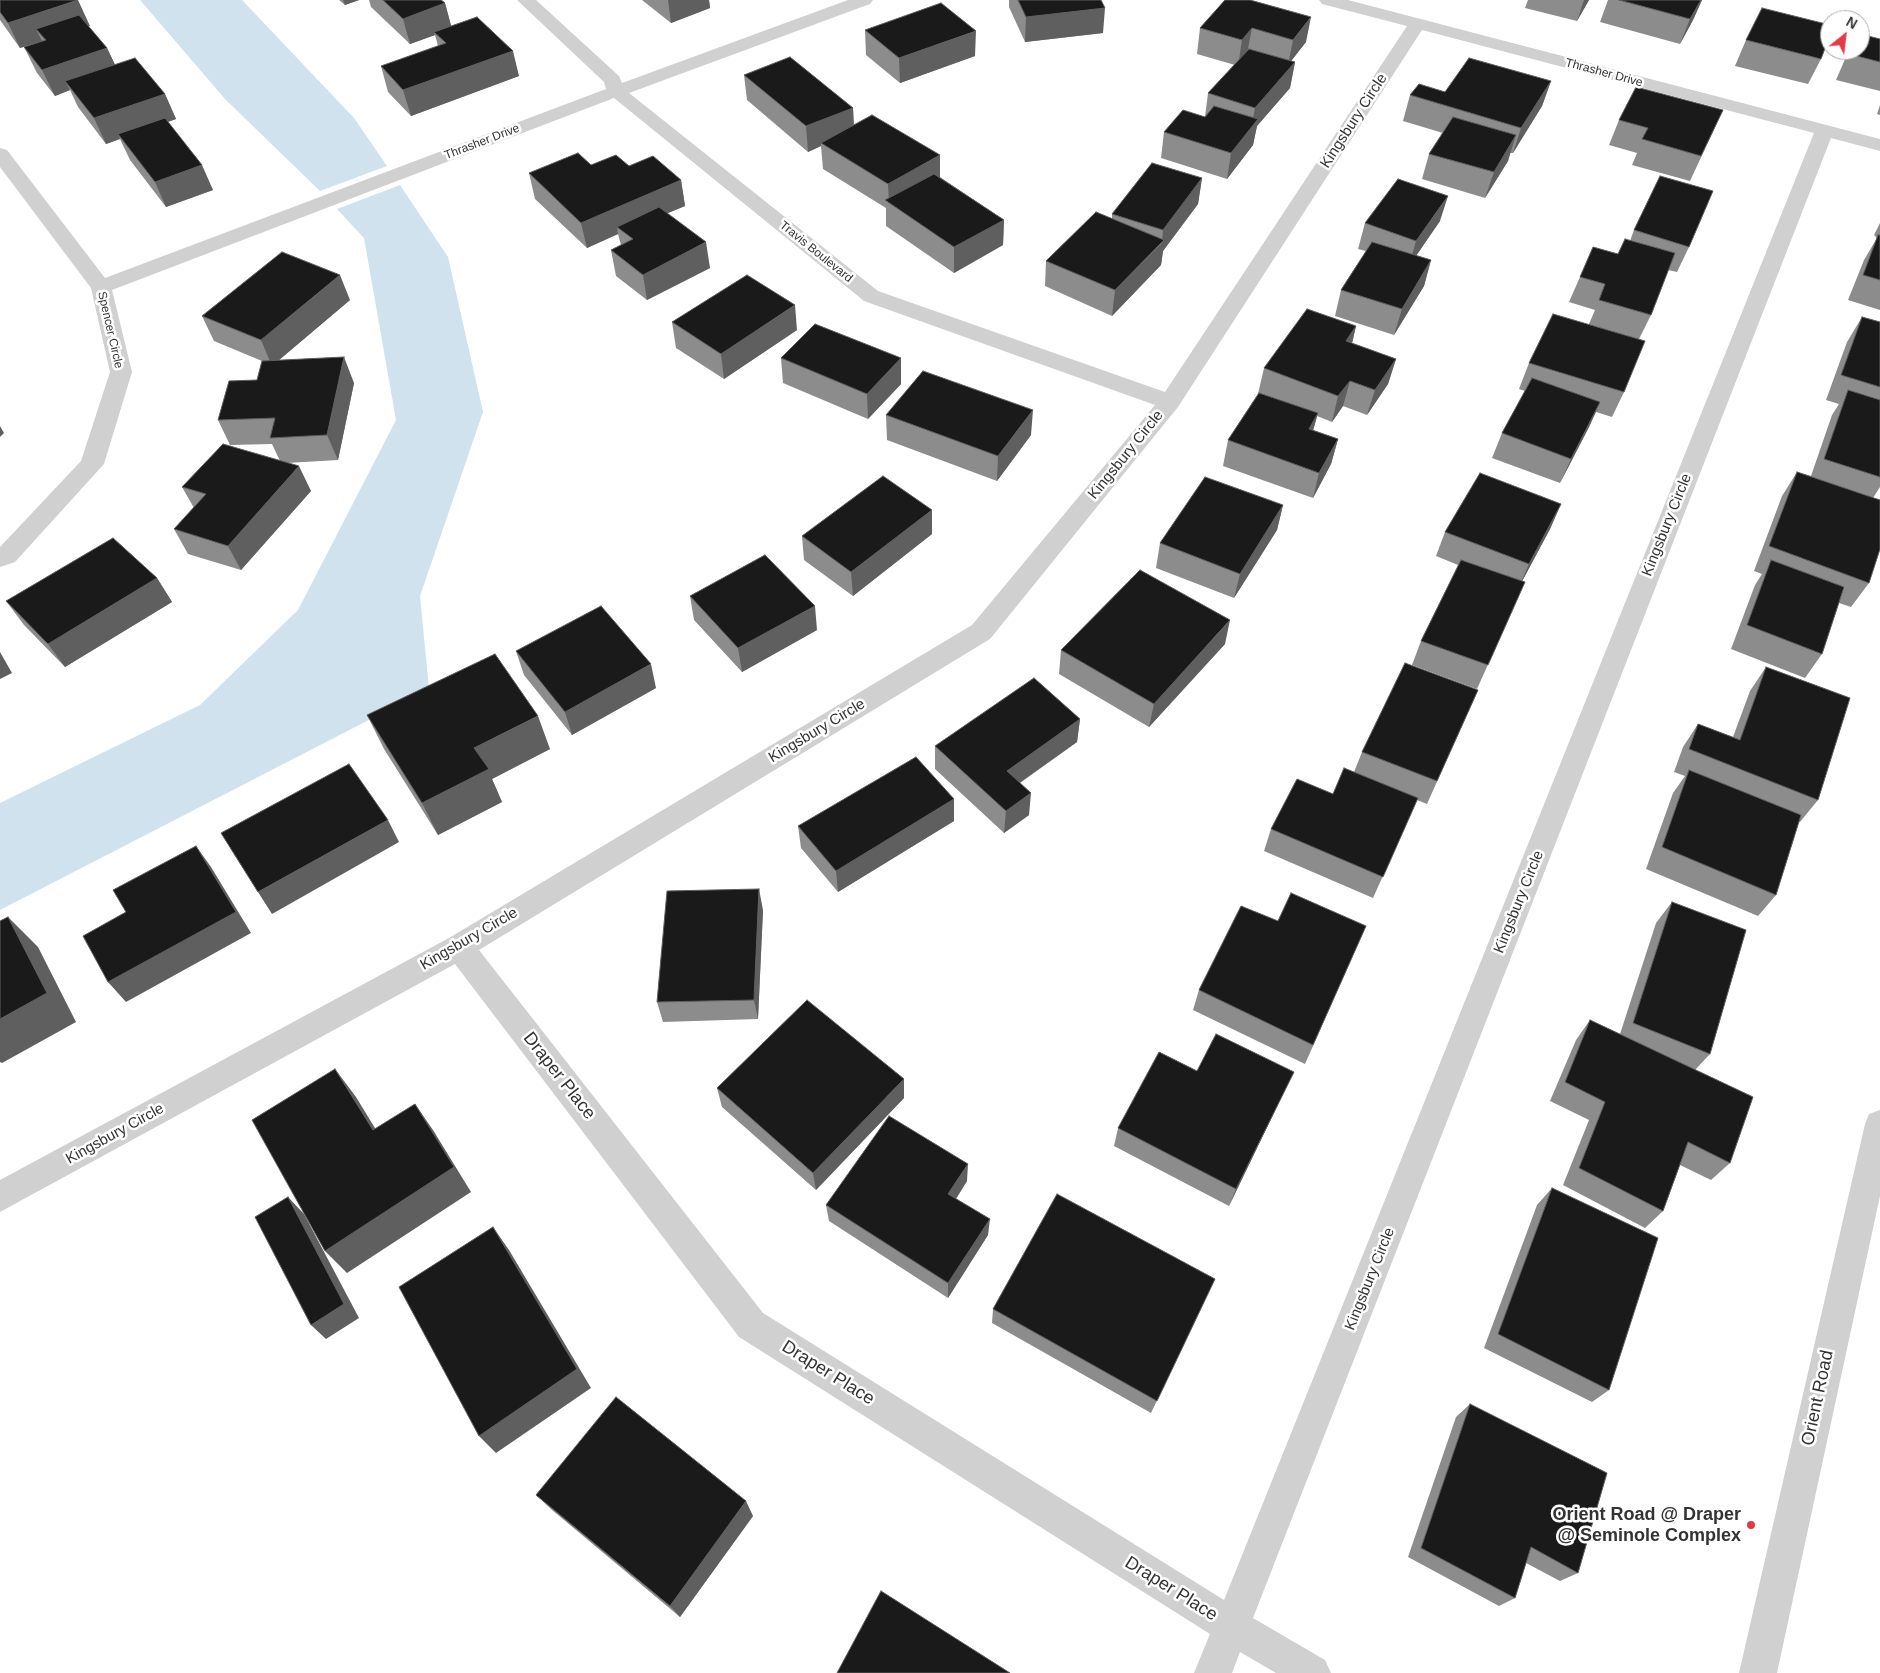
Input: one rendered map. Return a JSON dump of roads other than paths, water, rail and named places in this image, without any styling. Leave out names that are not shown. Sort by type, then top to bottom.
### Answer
[{"type":"street","name":"Travis Boulevard","points":[[526,0],[612,80],[616,91],[871,296],[1170,402]]},
{"type":"street","name":"Thrasher Drive","points":[[101,287],[616,91],[864,0]]},
{"type":"street","name":"Thrasher Drive","points":[[1328,0],[1880,145]]},
{"type":"street","name":"Kingsbury Circle","points":[[0,1197],[459,946],[981,632],[1170,402],[1418,25]]},
{"type":"street","name":"Kingsbury Circle","points":[[1213,1673],[1824,131]]},
{"type":"street","name":"Spencer Circle","points":[[0,154],[101,287],[121,372],[92,464],[6,556],[0,558]]},
{"type":"street","name":"Draper Place","points":[[459,946],[751,1325],[1231,1626],[1312,1673]]},
{"type":"street","name":"Orient Road","points":[[1758,1673],[1880,1124]]},
{"type":"water","points":[[140,0],[242,0],[354,118],[387,166],[320,191],[225,99]]},
{"type":"water","points":[[400,185],[448,257],[483,412],[420,596],[429,689],[0,910],[0,803],[200,705],[298,610],[396,420],[364,238],[337,209]]},
{"type":"place","name":"Orient Road @ Draper @ Seminole Complex","points":[[1751,1525]]}]
